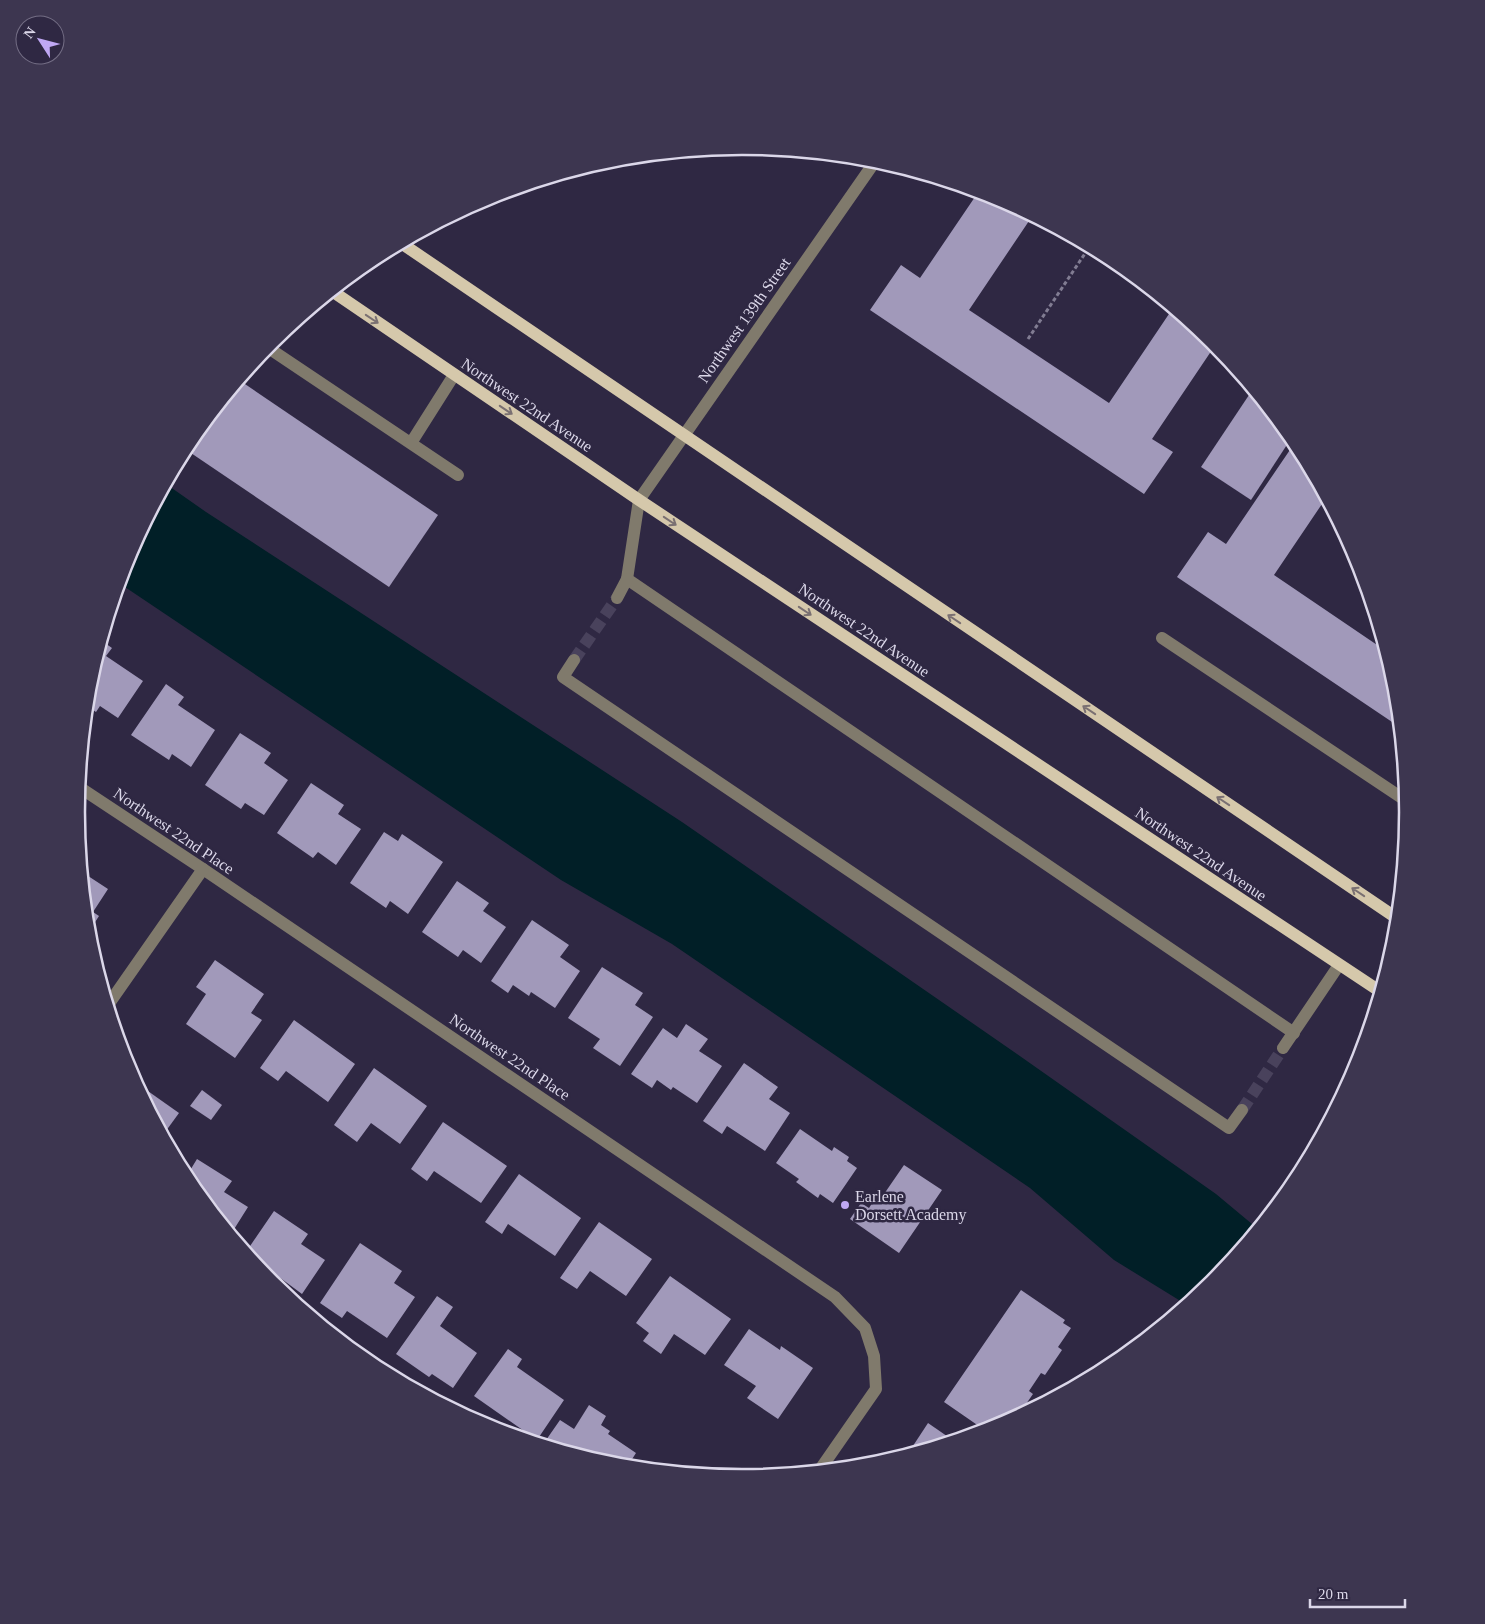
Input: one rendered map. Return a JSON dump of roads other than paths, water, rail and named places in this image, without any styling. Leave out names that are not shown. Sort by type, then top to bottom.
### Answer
[{"type":"main road","points":[[407,247],[1391,914]]},
{"type":"main road","name":"Northwest 22nd Avenue","points":[[337,294],[639,500],[1376,989]]},
{"type":"street","name":"Northwest 139th Street","points":[[639,500],[871,167]]},
{"type":"street","points":[[274,351],[458,475]]},
{"type":"street","points":[[410,443],[454,375]]},
{"type":"street","points":[[617,598],[627,580],[639,500]]},
{"type":"street","points":[[627,580],[1294,1033]]},
{"type":"street","points":[[1162,638],[1400,796]]},
{"type":"street","points":[[574,660],[563,677],[1229,1128],[1242,1110]]},
{"type":"street","name":"Northwest 22nd Place","points":[[85,791],[835,1297],[865,1328],[874,1356],[876,1388],[824,1464]]},
{"type":"street","points":[[112,999],[203,869]]},
{"type":"street","points":[[1283,1048],[1339,965]]},
{"type":"water","points":[[171,487],[682,822],[1216,1194],[1253,1225],[1237,1246],[1181,1301],[1114,1260],[1030,1188],[672,944],[561,880],[125,587],[135,560]]},
{"type":"tunnel","points":[[574,660],[617,598]]},
{"type":"tunnel","points":[[1242,1110],[1283,1048]]},
{"type":"place","name":"Earlene Dorsett Academy","points":[[845,1205]]}]
